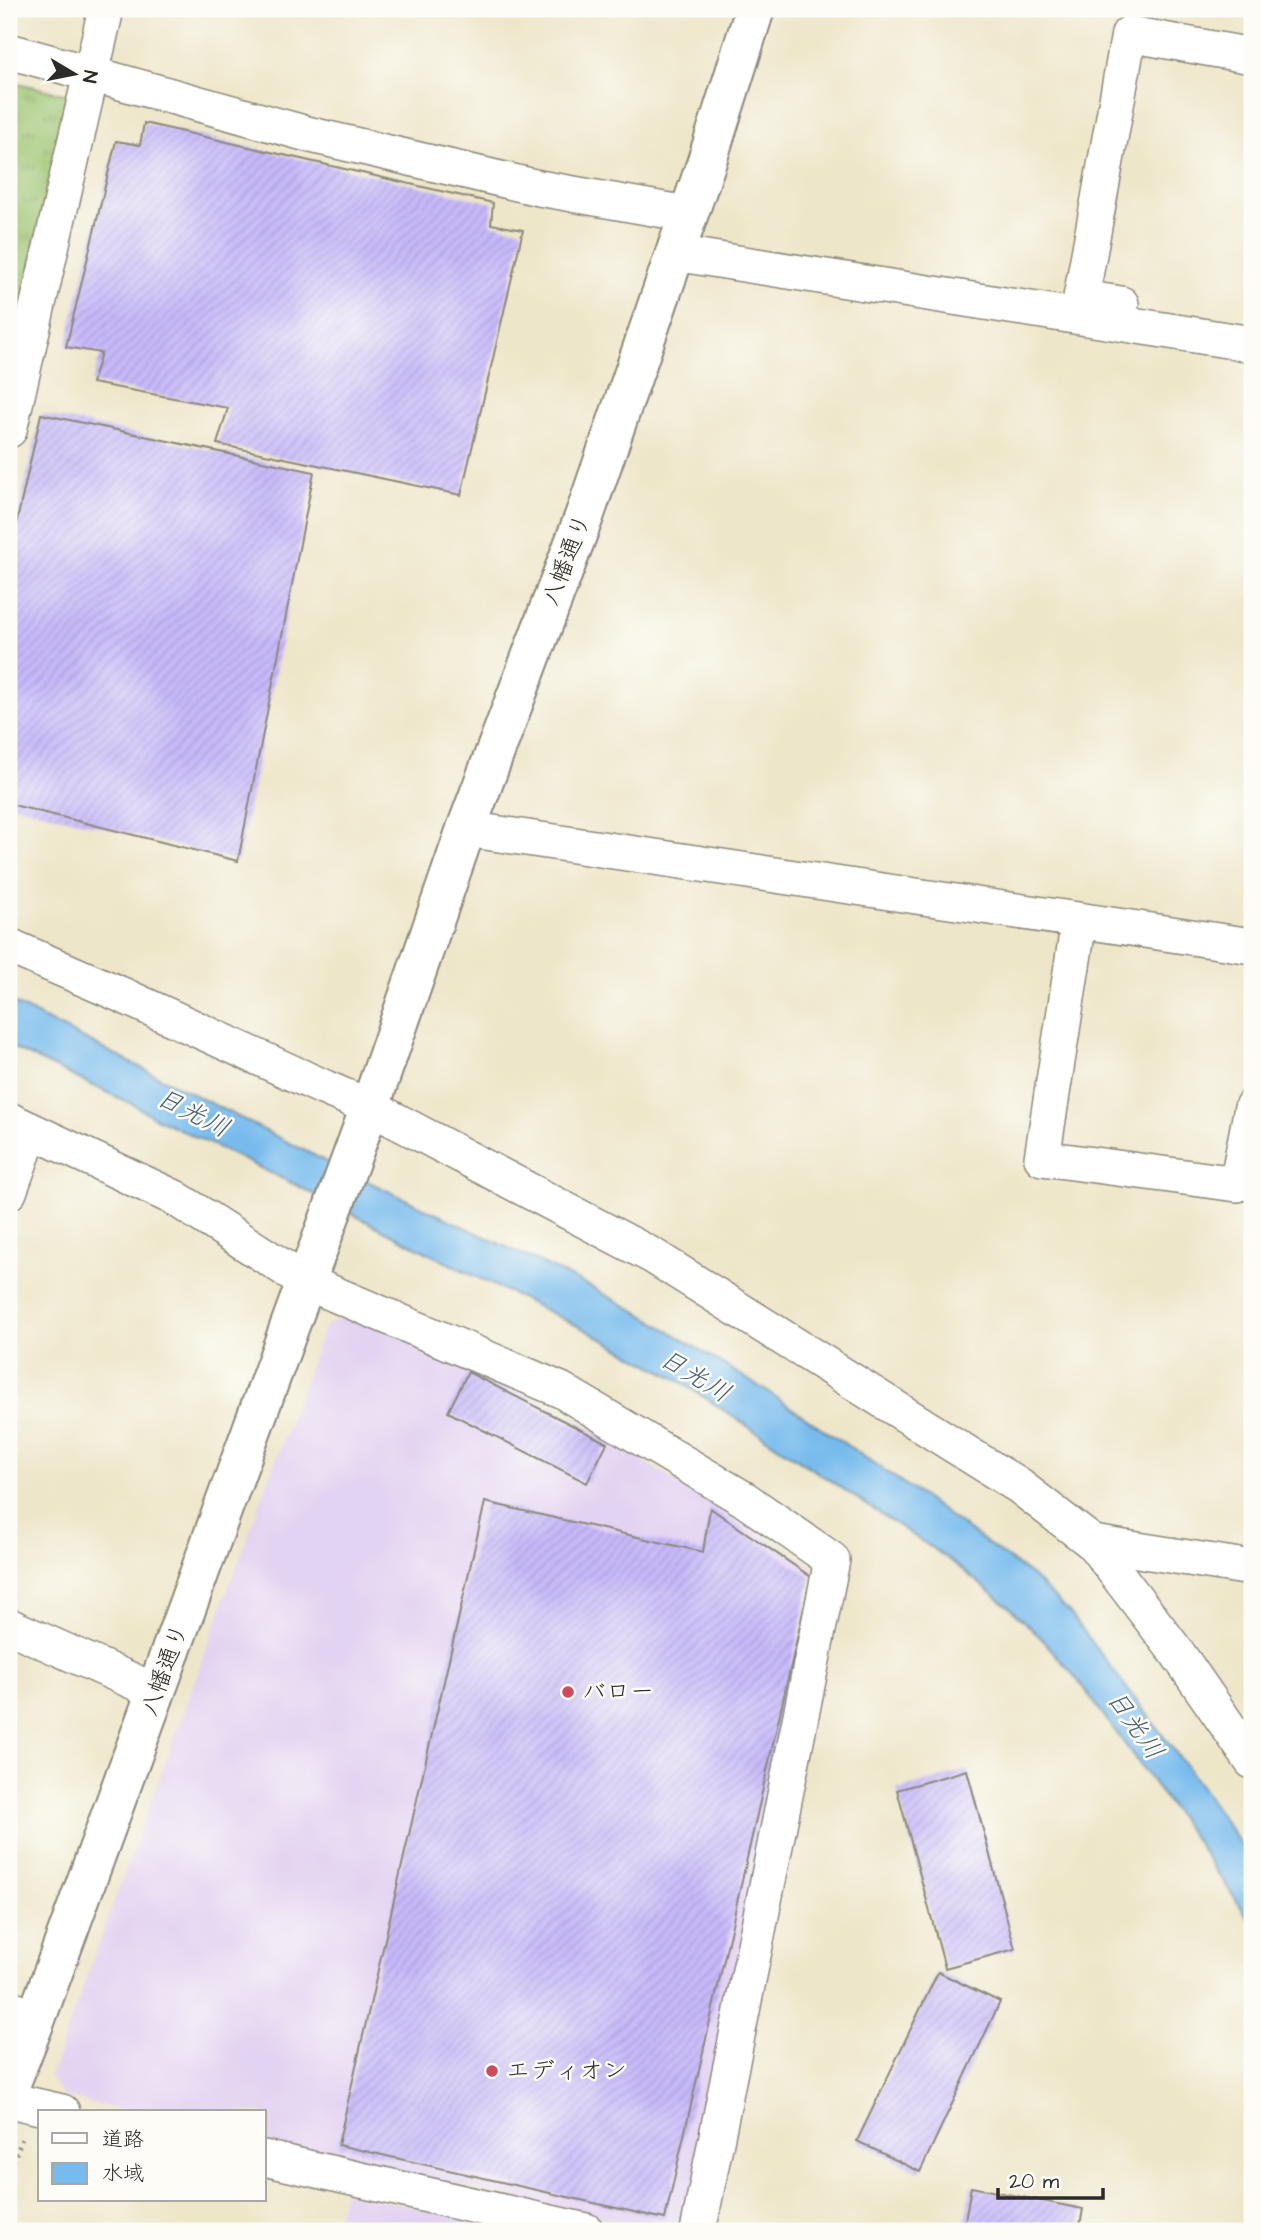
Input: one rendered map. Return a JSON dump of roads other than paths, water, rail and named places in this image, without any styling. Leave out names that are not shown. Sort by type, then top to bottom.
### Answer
[{"type":"street","points":[[9,430],[106,9]]},
{"type":"street","name":"八幡通り","points":[[9,2088],[23,2014],[157,1692],[370,1107],[466,828],[585,514],[706,164],[755,9]]},
{"type":"street","points":[[1252,57],[1129,34],[1081,298],[1252,323]]},
{"type":"street","points":[[9,51],[311,135],[539,188],[687,214]]},
{"type":"street","points":[[674,253],[1252,344]]},
{"type":"street","points":[[466,828],[1252,946]]},
{"type":"street","points":[[1079,921],[1042,1158],[1237,1184],[1252,1107]]},
{"type":"street","points":[[9,946],[370,1107],[653,1256],[1019,1486],[1093,1543],[1248,1746]]},
{"type":"street","points":[[9,1192],[20,1125],[175,1198],[561,1390],[744,1499],[832,1560],[698,2231]]},
{"type":"street","points":[[1093,1543],[1252,1568]]},
{"type":"street","points":[[9,1626],[157,1692]]},
{"type":"street","points":[[9,2100],[53,2110]]},
{"type":"street","points":[[266,2158],[586,2231]]},
{"type":"water","name":"日光川","points":[[9,1001],[327,1162],[587,1285],[647,1317],[768,1392],[909,1487],[1032,1576],[1069,1612],[1189,1770],[1252,1861],[1252,1923],[1077,1679],[1044,1641],[1008,1606],[947,1558],[675,1378],[584,1329],[300,1187],[9,1046]]},
{"type":"place","name":"バロー","points":[[568,1692]]},
{"type":"place","name":"エディオン","points":[[492,2071]]}]
